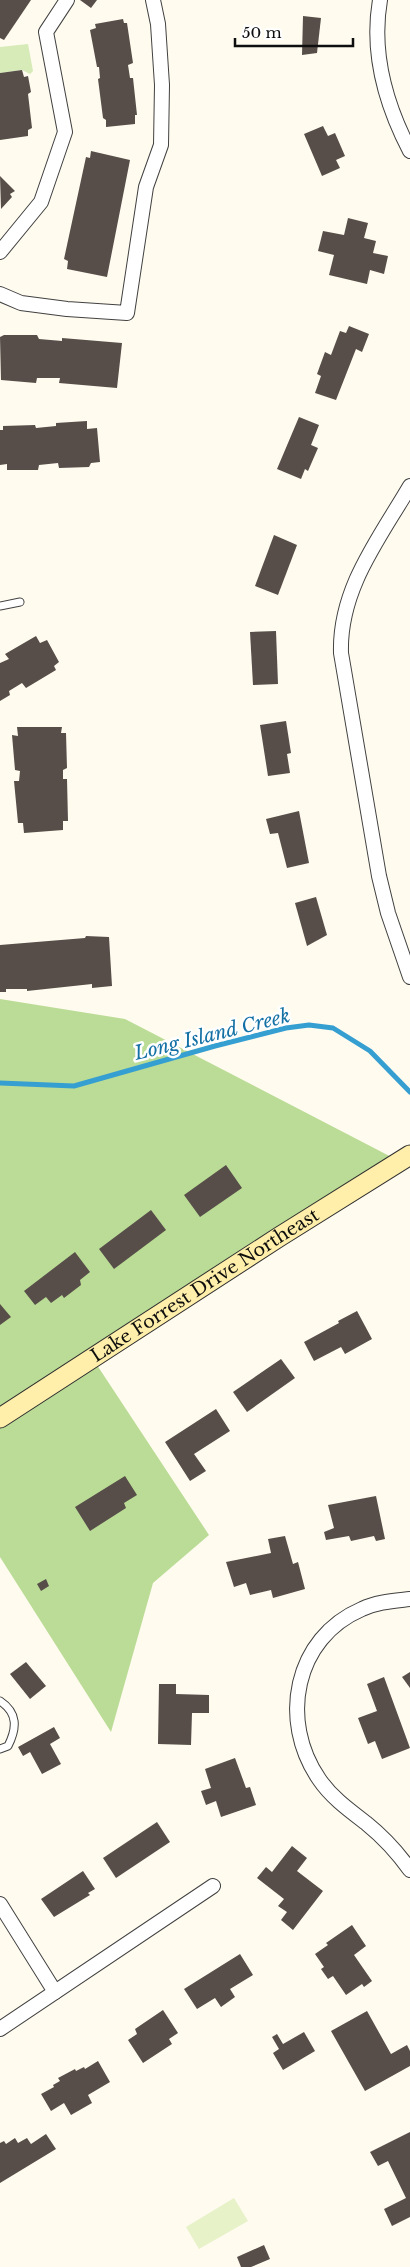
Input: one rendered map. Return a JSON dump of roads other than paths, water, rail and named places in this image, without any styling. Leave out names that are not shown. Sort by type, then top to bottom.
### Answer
[{"type":"street","points":[[0,252],[41,202],[65,132],[46,32],[67,0]]},
{"type":"street","points":[[0,294],[21,304],[127,312],[146,187],[161,145],[162,86],[158,24],[153,0]]},
{"type":"street","points":[[380,0],[378,29],[382,78],[390,106],[410,151]]},
{"type":"street","points":[[410,486],[353,585],[343,619],[341,653],[379,876],[388,914],[410,977]]},
{"type":"street","name":"Lake Forrest Drive Northeast","points":[[0,1418],[279,1237],[410,1155]]},
{"type":"street","points":[[410,1599],[381,1602],[362,1609],[332,1627],[314,1648],[302,1673],[296,1708],[302,1746],[319,1781],[337,1800],[391,1847],[410,1870]]},
{"type":"street","points":[[0,2029],[213,1886]]},
{"type":"street","points":[[0,1904],[55,1992]]},
{"type":"lane","points":[[0,606],[20,602]]},
{"type":"lane","points":[[0,1701],[14,1715],[15,1722],[14,1732],[8,1746],[0,1750]]},
{"type":"waterway","name":"Long Island Creek","points":[[0,1083],[74,1086],[215,1046],[286,1028],[309,1025],[333,1028],[370,1051],[410,1092]]}]
